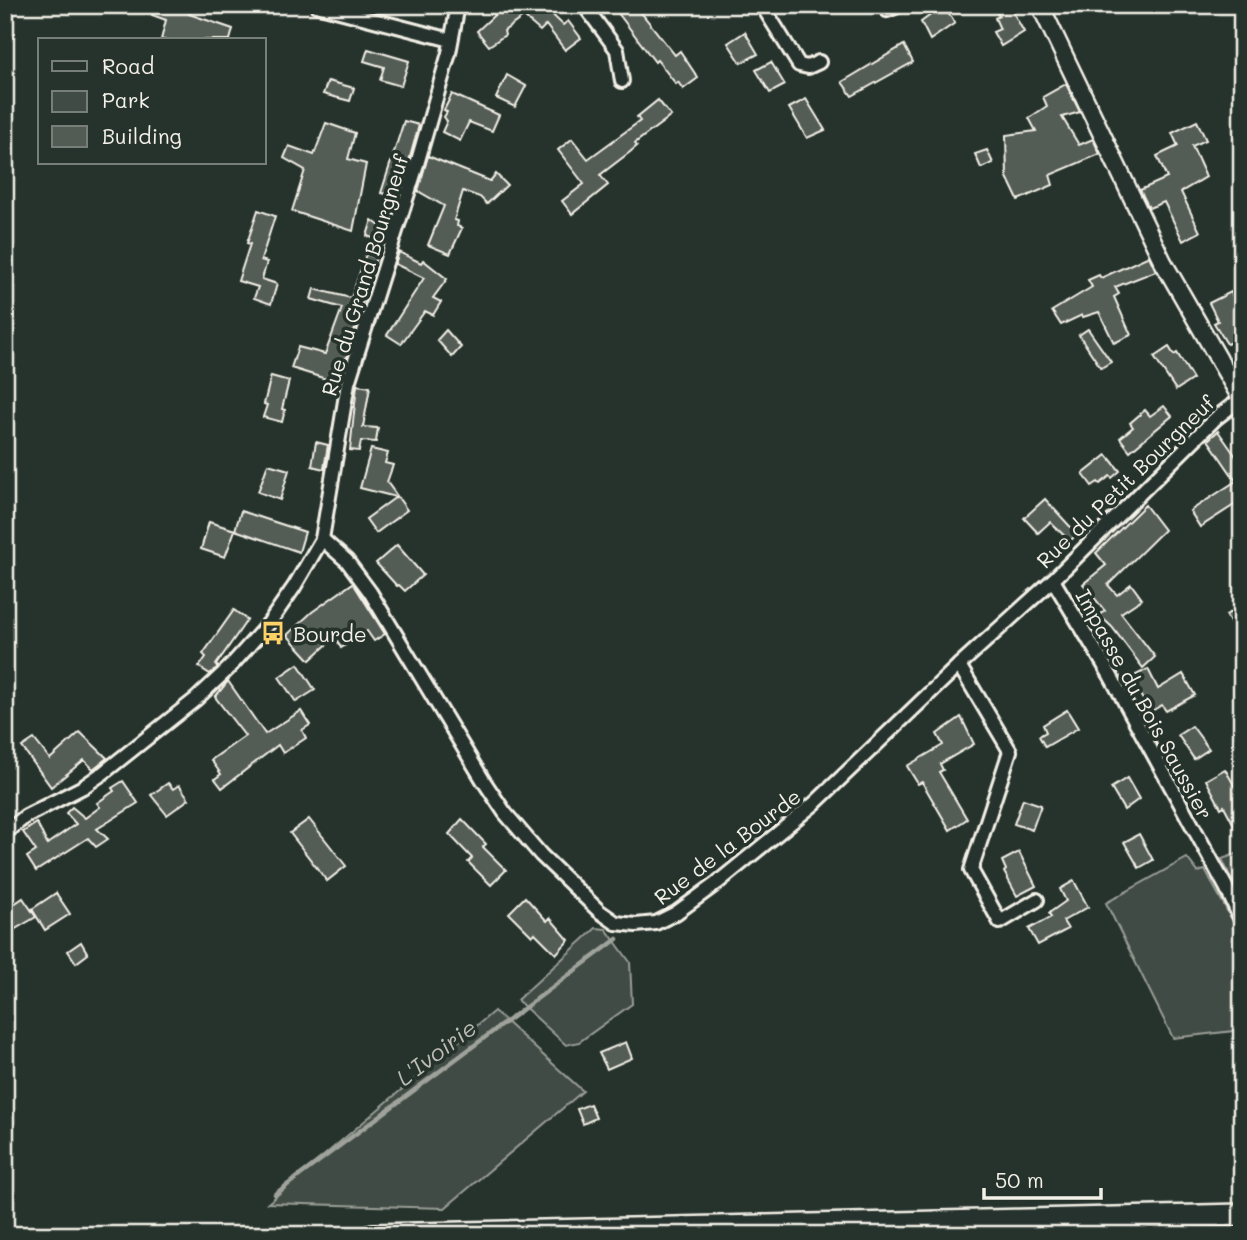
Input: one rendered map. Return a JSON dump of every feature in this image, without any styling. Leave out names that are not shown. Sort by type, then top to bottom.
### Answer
[{"type":"highway","points":[[373,1235],[1242,1215]]},
{"type":"street","points":[[316,5],[452,40]]},
{"type":"street","name":"Rue du Grand Bourgneuf","points":[[5,833],[26,816],[83,787],[103,773],[196,699],[269,624],[322,539],[348,383],[415,171],[452,40],[458,5]]},
{"type":"street","points":[[584,5],[617,50],[622,81]]},
{"type":"street","points":[[762,5],[799,65],[808,67],[819,62]]},
{"type":"street","points":[[883,5],[887,10],[900,5]]},
{"type":"street","name":"Rue du Petit Bourgneuf","points":[[960,665],[1053,580],[1216,418],[1242,399],[1163,262],[1040,5]]},
{"type":"street","name":"Rue de la Bourde","points":[[322,539],[347,561],[370,592],[505,813],[541,855],[599,911],[616,923],[656,923],[676,913],[717,883],[815,803],[960,665]]},
{"type":"street","name":"Impasse du Bois Saussier","points":[[1053,580],[1129,710],[1226,887],[1242,922]]},
{"type":"street","points":[[960,665],[1010,751],[971,870],[1000,922],[1037,900]]},
{"type":"green space","points":[[1242,852],[1242,901],[1222,859]]},
{"type":"green space","points":[[1187,858],[1198,872],[1205,870],[1242,938],[1242,1030],[1173,1038],[1106,903]]},
{"type":"green space","points":[[596,928],[606,929],[630,962],[632,1004],[579,1042],[566,1045],[517,1000]]},
{"type":"green space","points":[[494,1011],[583,1091],[445,1208],[268,1203]]},
{"type":"building","points":[[155,5],[167,5],[233,29],[231,38],[162,38],[166,20],[152,15]]},
{"type":"building","points":[[505,5],[520,5],[527,14],[489,46],[477,31]]},
{"type":"building","points":[[530,5],[542,5],[563,25],[568,21],[581,38],[565,50],[546,25],[540,31],[525,18],[533,9]]},
{"type":"building","points":[[612,5],[635,5],[675,55],[680,51],[698,78],[683,89],[678,82],[676,84],[657,60],[655,62]]},
{"type":"building","points":[[1009,5],[1024,32],[1001,46],[993,32],[1000,29],[995,18],[999,16],[996,11]]},
{"type":"building","points":[[943,6],[955,23],[930,40],[921,22]]},
{"type":"building","points":[[745,32],[758,54],[741,63],[728,43]]},
{"type":"building","points":[[904,45],[913,62],[852,96],[842,82]]},
{"type":"building","points":[[368,49],[409,61],[401,86],[380,80],[384,67],[364,61]]},
{"type":"building","points":[[771,62],[785,85],[770,93],[756,70]]},
{"type":"building","points":[[507,75],[526,86],[515,107],[496,98]]},
{"type":"building","points":[[328,81],[354,88],[350,101],[323,94]]},
{"type":"building","points":[[1066,84],[1080,112],[1062,117],[1079,145],[1093,139],[1100,154],[1050,175],[1053,185],[1018,200],[1007,177],[1006,135],[1036,131],[1029,118],[1047,106],[1043,97]]},
{"type":"building","points":[[452,94],[499,115],[492,131],[469,122],[460,141],[442,132],[447,121],[444,117],[447,112],[444,110]]},
{"type":"building","points":[[806,99],[825,130],[807,138],[789,108]]},
{"type":"building","points":[[658,100],[671,116],[635,143],[637,146],[600,175],[608,185],[572,214],[562,201],[584,184],[558,150],[572,139],[588,159],[640,121],[637,117]]},
{"type":"building","points":[[404,121],[419,125],[407,168],[398,196],[381,193]]},
{"type":"building","points":[[1197,121],[1206,140],[1192,146],[1206,177],[1181,192],[1200,232],[1183,241],[1164,202],[1149,208],[1140,190],[1167,178],[1157,156],[1178,146],[1172,133]]},
{"type":"building","points":[[326,123],[355,133],[348,159],[366,164],[353,231],[292,211],[305,170],[284,158],[289,146],[314,155]]},
{"type":"building","points":[[987,150],[993,163],[981,168],[975,154]]},
{"type":"building","points":[[428,156],[490,181],[496,174],[507,185],[487,204],[480,197],[463,191],[454,220],[458,221],[457,226],[462,228],[450,254],[428,245],[444,206],[418,191]]},
{"type":"building","points":[[258,210],[275,216],[261,260],[267,262],[262,279],[277,284],[271,304],[254,298],[258,287],[238,281]]},
{"type":"building","points":[[372,220],[385,230],[381,241],[367,236]]},
{"type":"building","points":[[399,252],[421,263],[423,260],[447,279],[433,298],[441,302],[433,315],[425,311],[401,344],[387,335],[424,278],[395,264]]},
{"type":"building","points":[[366,254],[376,257],[339,383],[291,368],[298,347],[325,354],[342,308],[311,299],[314,289],[351,298]]},
{"type":"building","points":[[1149,256],[1156,271],[1115,287],[1119,294],[1114,297],[1131,335],[1114,343],[1099,312],[1083,317],[1082,315],[1061,325],[1052,311],[1092,287],[1088,280],[1099,275],[1101,278]]},
{"type":"building","points":[[1231,292],[1242,316],[1242,337],[1227,344],[1214,323],[1218,321],[1209,303]]},
{"type":"building","points":[[1088,329],[1111,362],[1101,368],[1079,335]]},
{"type":"building","points":[[446,330],[461,347],[452,357],[437,340]]},
{"type":"building","points":[[1169,347],[1174,355],[1177,353],[1193,379],[1176,390],[1154,357]]},
{"type":"building","points":[[271,376],[289,381],[282,409],[285,410],[282,422],[263,417]]},
{"type":"building","points":[[357,385],[370,387],[363,427],[378,428],[376,442],[361,441],[359,451],[350,450]]},
{"type":"building","points":[[1164,406],[1172,416],[1130,451],[1120,438],[1133,427],[1130,423],[1145,410],[1150,416]]},
{"type":"building","points":[[1218,431],[1242,465],[1242,500],[1200,527],[1190,511],[1236,481],[1208,440]]},
{"type":"building","points":[[316,442],[328,445],[324,469],[312,466]]},
{"type":"building","points":[[371,449],[388,453],[385,463],[393,465],[387,482],[407,510],[376,533],[366,519],[396,497],[360,488]]},
{"type":"building","points":[[1107,455],[1120,471],[1112,478],[1110,476],[1100,484],[1098,482],[1092,486],[1083,474]]},
{"type":"building","points":[[268,464],[289,470],[280,500],[258,492]]},
{"type":"building","points":[[1045,499],[1077,534],[1070,541],[1050,522],[1038,533],[1024,518]]},
{"type":"building","points":[[1145,505],[1164,530],[1108,585],[1117,595],[1131,584],[1142,599],[1121,613],[1155,657],[1143,668],[1112,627],[1099,615],[1105,611],[1083,584],[1106,565],[1096,553]]},
{"type":"building","points":[[241,511],[305,532],[299,552],[235,530]]},
{"type":"building","points":[[209,522],[235,530],[225,557],[201,549]]},
{"type":"building","points":[[397,545],[423,575],[405,591],[376,563]]},
{"type":"building","points":[[353,583],[385,634],[374,641],[367,631],[341,648],[335,637],[310,660],[287,635],[312,612]]},
{"type":"building","points":[[1242,606],[1242,644],[1226,615]]},
{"type":"building","points":[[234,610],[247,620],[216,665],[218,667],[210,674],[199,667],[206,657],[203,654]]},
{"type":"building","points":[[298,664],[315,690],[296,702],[279,677]]},
{"type":"building","points":[[1148,669],[1158,689],[1183,674],[1195,695],[1166,711],[1162,705],[1150,712],[1138,691],[1132,694],[1124,681]]},
{"type":"building","points":[[228,681],[265,734],[301,711],[310,725],[302,730],[306,738],[283,753],[278,745],[222,788],[215,779],[221,774],[211,760],[245,736],[215,697]]},
{"type":"building","points":[[1067,710],[1078,728],[1045,747],[1039,736],[1046,732],[1043,725]]},
{"type":"building","points":[[961,717],[974,744],[940,764],[943,770],[939,772],[967,819],[950,830],[922,782],[918,784],[907,766],[943,745],[937,734]]},
{"type":"building","points":[[1192,726],[1209,749],[1194,759],[1178,735]]},
{"type":"building","points":[[80,732],[107,758],[93,769],[84,760],[51,787],[22,747],[34,739],[50,759]]},
{"type":"building","points":[[1225,769],[1242,799],[1242,840],[1206,780]]},
{"type":"building","points":[[1127,778],[1139,799],[1124,810],[1111,788]]},
{"type":"building","points":[[123,781],[138,803],[97,829],[108,839],[96,847],[88,838],[36,871],[27,857],[36,851],[23,832],[37,823],[47,844],[76,824],[66,813],[72,807],[85,818],[100,807],[97,803],[114,791],[112,788]]},
{"type":"building","points":[[168,783],[173,789],[179,785],[189,799],[167,815],[151,795]]},
{"type":"building","points":[[1023,799],[1041,805],[1032,830],[1014,824]]},
{"type":"building","points":[[309,819],[346,866],[327,881],[290,833]]},
{"type":"building","points":[[462,819],[486,844],[483,847],[506,870],[491,885],[468,862],[472,858],[449,834]]},
{"type":"building","points":[[1139,834],[1153,860],[1139,868],[1124,842]]},
{"type":"building","points":[[1019,852],[1036,886],[1017,896],[1004,872],[1006,870],[1002,861]]},
{"type":"building","points":[[1074,881],[1088,907],[1063,921],[1068,929],[1038,945],[1029,929],[1051,917],[1049,913],[1066,901],[1060,889]]},
{"type":"building","points":[[56,893],[70,914],[45,930],[32,909]]},
{"type":"building","points":[[525,897],[547,921],[550,918],[569,940],[556,954],[535,933],[532,936],[509,913]]},
{"type":"building","points":[[23,898],[36,917],[5,935],[5,910]]},
{"type":"building","points":[[81,942],[88,954],[76,963],[68,951]]},
{"type":"building","points":[[626,1042],[632,1058],[607,1069],[599,1053]]},
{"type":"building","points":[[590,1104],[596,1118],[583,1124],[577,1109]]},
{"type":"waterway","name":"L'Ivoirie","points":[[275,1194],[617,939]]},
{"type":"place","name":"Bourde","points":[[273,633]]}]
